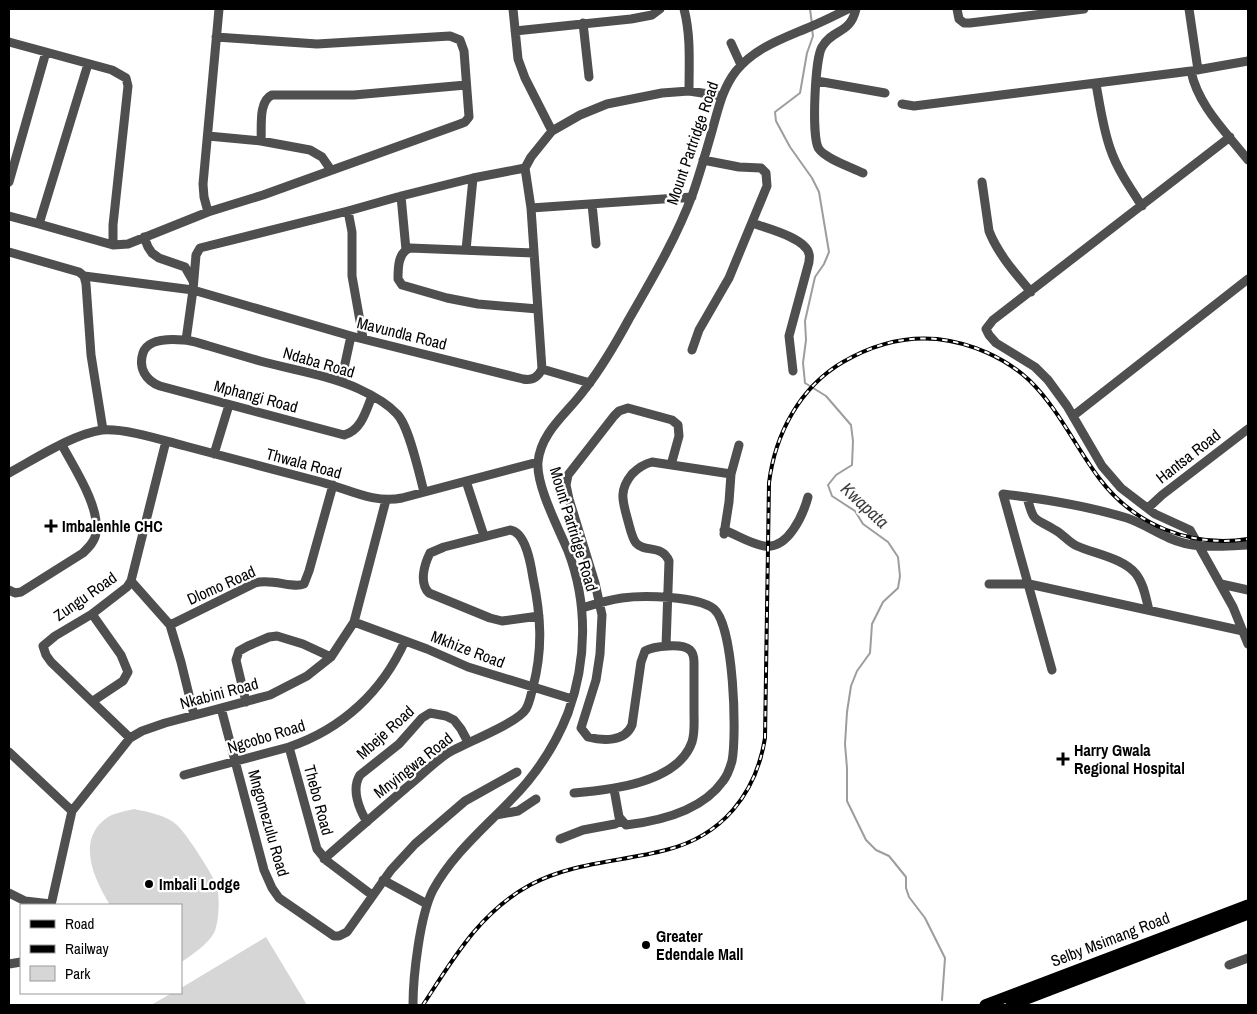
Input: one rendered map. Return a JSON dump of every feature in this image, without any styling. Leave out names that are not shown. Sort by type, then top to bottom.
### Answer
[{"type":"main road","name":"Selby Msimang Road","points":[[985,1005],[1248,905]]},
{"type":"main road","name":"Selby Msimang Road","points":[[1011,1005],[1248,914]]},
{"type":"street","points":[[208,212],[203,184],[219,9]]},
{"type":"street","points":[[513,9],[518,59],[552,131]]},
{"type":"street","points":[[514,31],[652,15],[660,9]]},
{"type":"street","points":[[684,9],[689,40],[689,91]]},
{"type":"street","name":"Mount Partridge Road","points":[[413,1005],[415,973],[427,904],[446,868],[530,780],[546,757],[564,722],[579,673],[583,645],[582,608],[569,554],[552,515],[539,472],[538,462],[544,442],[549,432],[590,383],[622,333],[663,259],[692,197],[722,96],[741,65],[765,46],[823,22],[848,9]]},
{"type":"street","points":[[856,9],[850,24],[827,40],[819,52],[816,66],[817,82],[814,102],[816,144],[818,148],[824,154],[863,173]]},
{"type":"street","points":[[957,9],[959,19],[964,23],[970,23],[1084,9]]},
{"type":"street","points":[[1189,9],[1194,71],[1193,81],[1202,99],[1248,160]]},
{"type":"street","points":[[584,23],[589,76]]},
{"type":"street","points":[[9,216],[113,245],[128,244],[208,212],[263,195],[466,122],[469,117],[464,51],[460,40],[450,36],[317,44],[216,36]]},
{"type":"street","points":[[9,42],[123,75],[127,81],[113,245]]},
{"type":"street","points":[[731,43],[741,65]]},
{"type":"street","points":[[9,182],[46,52]]},
{"type":"street","points":[[902,104],[914,106],[1096,84],[1194,71],[1248,61]]},
{"type":"street","points":[[39,224],[88,64]]},
{"type":"street","points":[[817,82],[885,93]]},
{"type":"street","points":[[1096,84],[1110,149],[1142,206]]},
{"type":"street","points":[[261,141],[264,103],[267,97],[272,95],[354,94],[466,85]]},
{"type":"street","points":[[590,383],[542,368],[531,208],[525,168],[552,131],[580,115],[607,104],[662,93],[689,91],[722,96]]},
{"type":"street","points":[[208,136],[261,141],[310,150],[322,157],[331,170]]},
{"type":"street","points":[[1230,137],[989,324],[986,329],[996,343],[1021,357],[1041,372],[1073,416],[1095,455],[1112,479],[1129,496],[1162,517],[1187,528],[1192,534],[1221,584],[1248,644]]},
{"type":"street","points":[[692,350],[699,330],[729,278],[767,186],[766,173],[761,168],[704,160]]},
{"type":"street","points":[[186,340],[196,255],[200,248],[473,178],[525,168]]},
{"type":"street","points":[[466,250],[473,178]]},
{"type":"street","points":[[982,182],[991,238],[1008,264],[1031,292]]},
{"type":"street","points":[[402,196],[406,250]]},
{"type":"street","points":[[531,208],[692,197]]},
{"type":"street","points":[[592,204],[596,244]]},
{"type":"street","points":[[348,211],[352,232],[352,276],[362,338]]},
{"type":"street","points":[[752,223],[794,238],[803,243],[810,254],[789,336],[793,371]]},
{"type":"street","points":[[144,237],[152,253],[159,258],[185,268],[193,286]]},
{"type":"street","points":[[534,253],[438,248],[406,250],[401,255],[398,279],[402,285],[447,298],[478,304],[538,309]]},
{"type":"street","name":"Mavundla Road","points":[[9,252],[79,272],[84,276],[193,286],[351,336],[524,379],[529,380],[536,377],[542,368]]},
{"type":"street","points":[[84,276],[91,355],[103,430]]},
{"type":"street","points":[[1073,416],[1248,279]]},
{"type":"street","points":[[341,382],[351,336]]},
{"type":"street","name":"Ndaba Road","points":[[147,346],[158,341],[186,340],[341,382],[372,396],[401,418],[424,492]]},
{"type":"street","name":"Mphangi Road","points":[[147,346],[142,357],[142,366],[151,383],[344,435],[351,433],[358,426],[372,396]]},
{"type":"street","points":[[214,454],[229,404]]},
{"type":"street","points":[[574,793],[614,789],[654,777],[671,768],[685,755],[692,742],[694,728],[693,656],[685,648],[666,646],[648,649],[644,654],[630,730],[621,737],[602,740],[588,738],[582,731],[581,724],[596,680],[600,654],[602,615],[600,602],[569,499],[566,485],[568,475],[614,416],[619,411],[628,408],[672,420],[678,425],[679,436],[671,465]]},
{"type":"street","name":"Hantsa Road","points":[[1148,508],[1248,428]]},
{"type":"street","name":"Thwala Road","points":[[9,473],[62,445],[103,430],[125,432],[166,441],[375,499],[386,500],[402,498],[538,462]]},
{"type":"street","name":"Zungu Road","points":[[130,738],[51,662],[43,650],[46,642],[92,614],[127,587],[131,581],[166,441]]},
{"type":"street","points":[[9,590],[15,593],[21,592],[84,552],[90,546],[96,533],[95,514],[92,504],[62,445]]},
{"type":"street","points":[[739,445],[731,474],[724,532],[764,546],[776,545],[794,527],[805,507],[808,497]]},
{"type":"street","points":[[666,646],[668,558],[661,552],[642,547],[636,543],[630,529],[622,496],[624,485],[640,467],[652,462],[731,474]]},
{"type":"street","points":[[466,481],[484,536],[444,547],[430,553],[423,579],[424,588],[436,596],[502,621],[539,616]]},
{"type":"street","name":"Dlomo Road","points":[[170,626],[255,583],[267,581],[298,586],[304,584],[333,486]]},
{"type":"street","points":[[1052,670],[1003,494],[1063,503],[1129,519],[1170,539],[1198,546],[1218,548],[1248,545]]},
{"type":"street","points":[[1027,497],[1036,521],[1058,531],[1077,546],[1110,558],[1132,570],[1140,580],[1149,610]]},
{"type":"street","name":"Nkabini Road","points":[[51,904],[72,811],[130,738],[142,731],[194,715],[270,695],[289,687],[307,676],[332,657],[354,622],[386,500]]},
{"type":"street","name":"Mnyingwa Road","points":[[324,859],[441,758],[521,715],[529,703],[539,663],[540,650],[539,616],[533,575],[525,544],[517,532],[510,530],[484,536]]},
{"type":"street","points":[[131,581],[170,626],[194,715]]},
{"type":"street","points":[[989,584],[1029,584],[1243,631]]},
{"type":"street","points":[[1221,584],[1248,590]]},
{"type":"street","points":[[582,608],[600,602],[628,597],[667,597],[697,601],[705,604],[718,613],[723,622],[732,678],[734,720],[732,760],[729,772],[713,792],[689,808],[669,818],[626,825],[621,821],[614,789]]},
{"type":"street","points":[[92,614],[121,654],[128,672],[123,681],[93,702]]},
{"type":"street","name":"Mkhize Road","points":[[354,622],[468,667],[572,699]]},
{"type":"street","points":[[246,702],[236,660],[239,651],[248,646],[276,636],[303,644],[332,657]]},
{"type":"street","name":"Ngcobo Road","points":[[184,775],[289,747],[306,741],[330,728],[367,699],[389,672],[405,641]]},
{"type":"street","name":"Mngomezulu Road","points":[[221,708],[264,870],[274,892],[279,898],[328,933],[339,936],[347,932],[402,856],[465,801],[516,772]]},
{"type":"street","name":"Mbeje Road","points":[[367,822],[358,802],[357,779],[364,771],[399,744],[426,715],[436,713],[454,720],[468,742]]},
{"type":"street","name":"Thebo Road","points":[[289,747],[314,842],[324,859],[372,895]]},
{"type":"street","points":[[9,752],[72,811]]},
{"type":"street","points":[[496,815],[518,811],[536,799]]},
{"type":"street","points":[[560,839],[583,830],[615,824],[621,821]]},
{"type":"street","points":[[383,880],[427,904]]},
{"type":"street","points":[[9,893],[32,902],[51,904]]},
{"type":"street","points":[[1229,965],[1248,958]]},
{"type":"green space","points":[[134,809],[162,816],[177,825],[199,855],[217,887],[218,910],[214,933],[204,945],[183,961],[182,904],[109,904],[98,883],[91,860],[92,836],[98,826],[108,817]]},
{"type":"green space","points":[[266,937],[307,1005],[151,1005],[170,994],[182,994],[182,987]]},
{"type":"waterway","name":"Kwapata","points":[[810,9],[812,24]]},
{"type":"waterway","name":"Kwapata","points":[[812,29],[813,36],[807,53],[800,93],[775,112],[776,121],[790,147],[812,178],[819,192],[829,252],[824,264],[815,277],[805,321],[806,340],[803,363],[805,383],[826,396],[851,425],[853,441],[852,465],[836,475],[828,485],[832,496],[855,511],[863,524],[888,542],[898,557],[900,576],[898,588],[883,602],[872,624],[870,653],[857,671],[851,686],[845,744],[847,801],[866,840],[876,850],[889,856],[906,877],[906,888],[909,897],[925,918],[945,958],[942,1000]]},
{"type":"railway","points":[[423,1005],[469,938],[496,909],[512,896],[546,877],[597,863],[666,850],[686,843],[720,823],[733,810],[744,794],[754,777],[765,738],[769,483],[772,465],[784,430],[802,398],[828,372],[843,362],[877,346],[900,340],[925,338],[950,341],[986,352],[1009,364],[1029,380],[1058,415],[1099,478],[1129,509],[1165,530],[1185,536],[1206,540],[1248,539]]},
{"type":"place","name":"Imbalenhle CHC","points":[[51,526]]},
{"type":"place","name":"Harry Gwala Regional Hospital","points":[[1063,759]]},
{"type":"place","name":"Imbali Lodge","points":[[149,884]]},
{"type":"place","name":"Greater Edendale Mall","points":[[646,945]]}]
